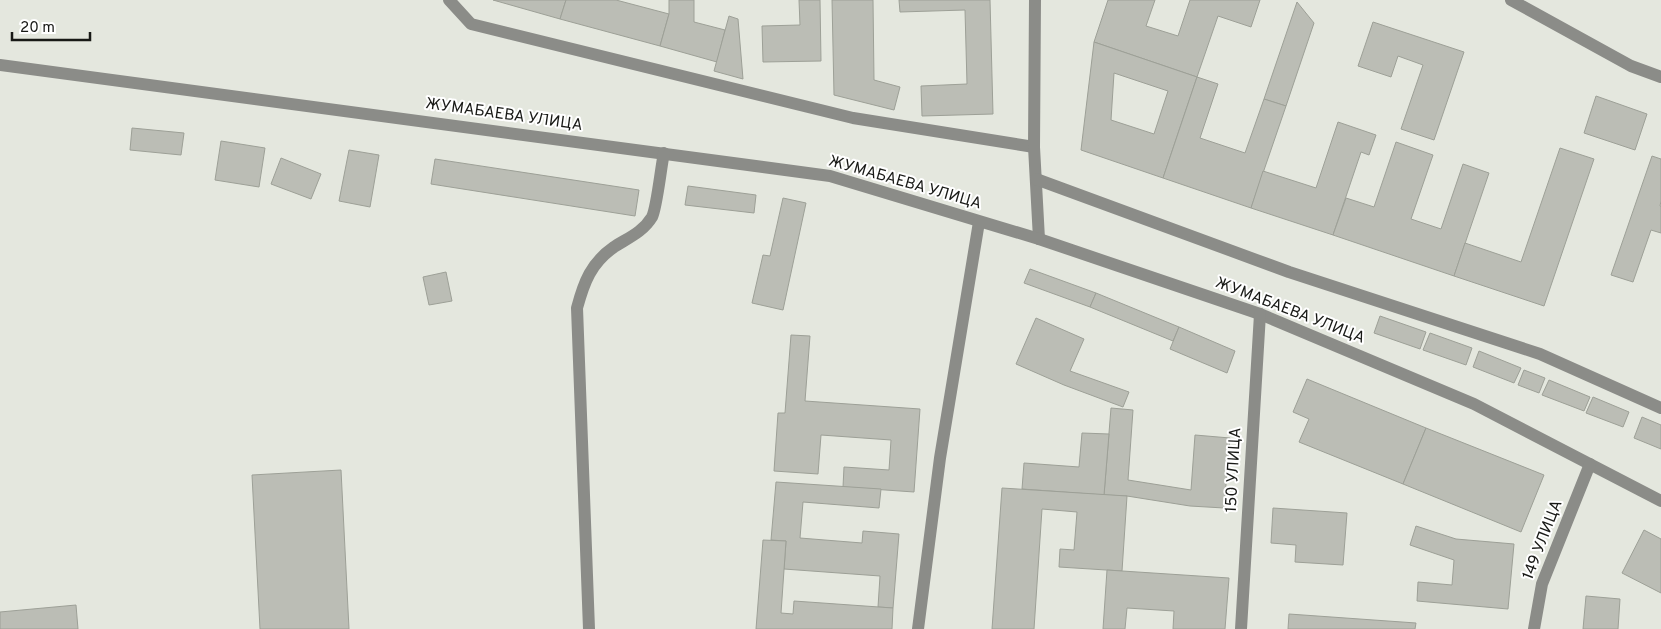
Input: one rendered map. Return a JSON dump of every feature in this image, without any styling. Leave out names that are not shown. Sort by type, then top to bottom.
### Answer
[{"type":"street","points":[[449,0],[471,24],[853,118],[1034,147]]},
{"type":"street","points":[[1035,0],[1034,147],[1039,239]]},
{"type":"street","points":[[1511,0],[1630,66],[1661,77]]},
{"type":"street","name":"ЖУМАБАЕВА УЛИЦА","points":[[0,65],[830,176],[1039,239],[1260,314],[1474,404],[1661,501]]},
{"type":"street","points":[[589,629],[577,308],[584,283],[596,263],[612,249],[643,229],[653,215],[664,153]]},
{"type":"street","points":[[1036,179],[1289,272],[1540,354],[1661,408]]},
{"type":"street","points":[[918,629],[940,458],[979,222]]},
{"type":"street","name":"150 УЛИЦА","points":[[1241,629],[1260,314]]},
{"type":"street","name":"149 УЛИЦА","points":[[1534,629],[1542,584],[1590,464]]},
{"type":"building","points":[[493,0],[566,0],[560,19]]},
{"type":"building","points":[[566,0],[616,0],[669,14],[660,46],[560,19]]},
{"type":"building","points":[[669,0],[694,0],[694,22],[725,30],[717,62],[660,46],[669,14]]},
{"type":"building","points":[[799,0],[820,0],[821,61],[763,62],[762,26],[800,25]]},
{"type":"building","points":[[832,0],[873,0],[874,80],[900,87],[894,110],[834,95]]},
{"type":"building","points":[[899,0],[990,0],[993,114],[922,116],[921,86],[967,84],[965,10],[900,12]]},
{"type":"building","points":[[1108,0],[1155,0],[1146,26],[1178,36],[1190,0],[1260,0],[1251,27],[1218,16],[1197,77],[1094,42]]},
{"type":"building","points":[[1297,2],[1314,23],[1286,106],[1264,99]]},
{"type":"building","points":[[729,16],[738,19],[743,79],[714,71]]},
{"type":"building","points":[[1373,22],[1464,52],[1434,140],[1401,129],[1423,65],[1398,56],[1391,77],[1358,66]]},
{"type":"building","points":[[1094,42],[1197,77],[1163,178],[1081,150]],"holes":[[[1114,73],[1168,91],[1154,134],[1111,120]]]},
{"type":"building","points":[[1197,77],[1218,84],[1200,138],[1245,153],[1264,99],[1286,106],[1251,208],[1163,178]]},
{"type":"building","points":[[1596,96],[1647,114],[1635,150],[1584,133]]},
{"type":"building","points":[[1338,122],[1376,135],[1369,155],[1361,152],[1333,235],[1251,208],[1263,171],[1316,188]]},
{"type":"building","points":[[132,128],[184,133],[181,155],[130,150]]},
{"type":"building","points":[[221,141],[265,148],[259,187],[215,180]]},
{"type":"building","points":[[1396,142],[1433,155],[1411,219],[1441,229],[1463,164],[1489,173],[1454,276],[1333,235],[1346,198],[1374,207]]},
{"type":"building","points":[[1560,148],[1594,159],[1544,306],[1454,276],[1465,243],[1521,262]]},
{"type":"building","points":[[349,150],[379,155],[370,207],[339,201]]},
{"type":"building","points":[[1652,156],[1661,159],[1661,233],[1651,230],[1633,282],[1611,275]]},
{"type":"building","points":[[281,158],[321,174],[311,199],[271,184]]},
{"type":"building","points":[[435,159],[639,190],[635,216],[431,184]]},
{"type":"building","points":[[688,186],[756,195],[754,213],[685,205]]},
{"type":"building","points":[[783,198],[806,203],[783,310],[752,303],[763,255],[770,256]]},
{"type":"building","points":[[1030,269],[1096,293],[1090,307],[1024,283]]},
{"type":"building","points":[[446,272],[452,301],[429,305],[423,277]]},
{"type":"building","points":[[1096,293],[1179,327],[1173,341],[1090,307]]},
{"type":"building","points":[[1380,316],[1426,332],[1420,349],[1374,333]]},
{"type":"building","points":[[1036,318],[1084,339],[1070,371],[1129,392],[1123,407],[1064,385],[1016,364]]},
{"type":"building","points":[[1179,327],[1235,351],[1227,373],[1170,349]]},
{"type":"building","points":[[1430,333],[1472,348],[1466,365],[1423,350]]},
{"type":"building","points":[[791,335],[810,336],[805,401],[920,409],[914,492],[843,487],[844,467],[889,470],[891,440],[821,435],[818,474],[774,471],[778,413],[785,413]]},
{"type":"building","points":[[1479,351],[1521,368],[1514,383],[1473,367]]},
{"type":"building","points":[[1524,370],[1545,378],[1539,393],[1518,385]]},
{"type":"building","points":[[1307,379],[1426,428],[1403,484],[1299,442],[1309,419],[1293,412]]},
{"type":"building","points":[[1549,380],[1590,397],[1584,411],[1542,395]]},
{"type":"building","points":[[1593,397],[1629,412],[1623,427],[1586,413]]},
{"type":"building","points":[[1111,408],[1133,410],[1128,480],[1191,490],[1195,435],[1230,438],[1224,508],[1190,506],[1127,496],[1104,495]]},
{"type":"building","points":[[1642,417],[1661,425],[1661,449],[1634,438]]},
{"type":"building","points":[[1426,428],[1544,475],[1521,532],[1403,484]]},
{"type":"building","points":[[1082,433],[1109,434],[1104,495],[1022,489],[1024,463],[1079,467]]},
{"type":"building","points":[[341,470],[349,629],[260,629],[252,475]]},
{"type":"building","points":[[776,482],[881,489],[879,508],[803,502],[800,538],[862,543],[863,531],[899,534],[893,608],[878,607],[880,576],[784,569],[786,541],[771,540]]},
{"type":"building","points":[[1002,488],[1127,496],[1122,571],[1059,567],[1060,549],[1074,550],[1077,512],[1042,509],[1034,629],[992,629]]},
{"type":"building","points":[[1273,508],[1347,513],[1343,565],[1295,562],[1296,545],[1271,543]]},
{"type":"building","points":[[1416,526],[1456,539],[1514,544],[1508,609],[1417,601],[1418,582],[1452,585],[1454,560],[1410,545]]},
{"type":"building","points":[[1644,530],[1661,539],[1661,593],[1622,573]]},
{"type":"building","points":[[763,540],[786,541],[781,613],[793,614],[794,601],[893,608],[892,629],[756,629]]},
{"type":"building","points":[[1107,570],[1229,578],[1225,629],[1173,629],[1174,611],[1127,608],[1125,629],[1103,629]]},
{"type":"building","points":[[1586,596],[1620,599],[1618,629],[1583,629]]},
{"type":"building","points":[[76,605],[78,629],[0,629],[0,612]]},
{"type":"building","points":[[1289,614],[1416,623],[1415,629],[1288,629]]}]
